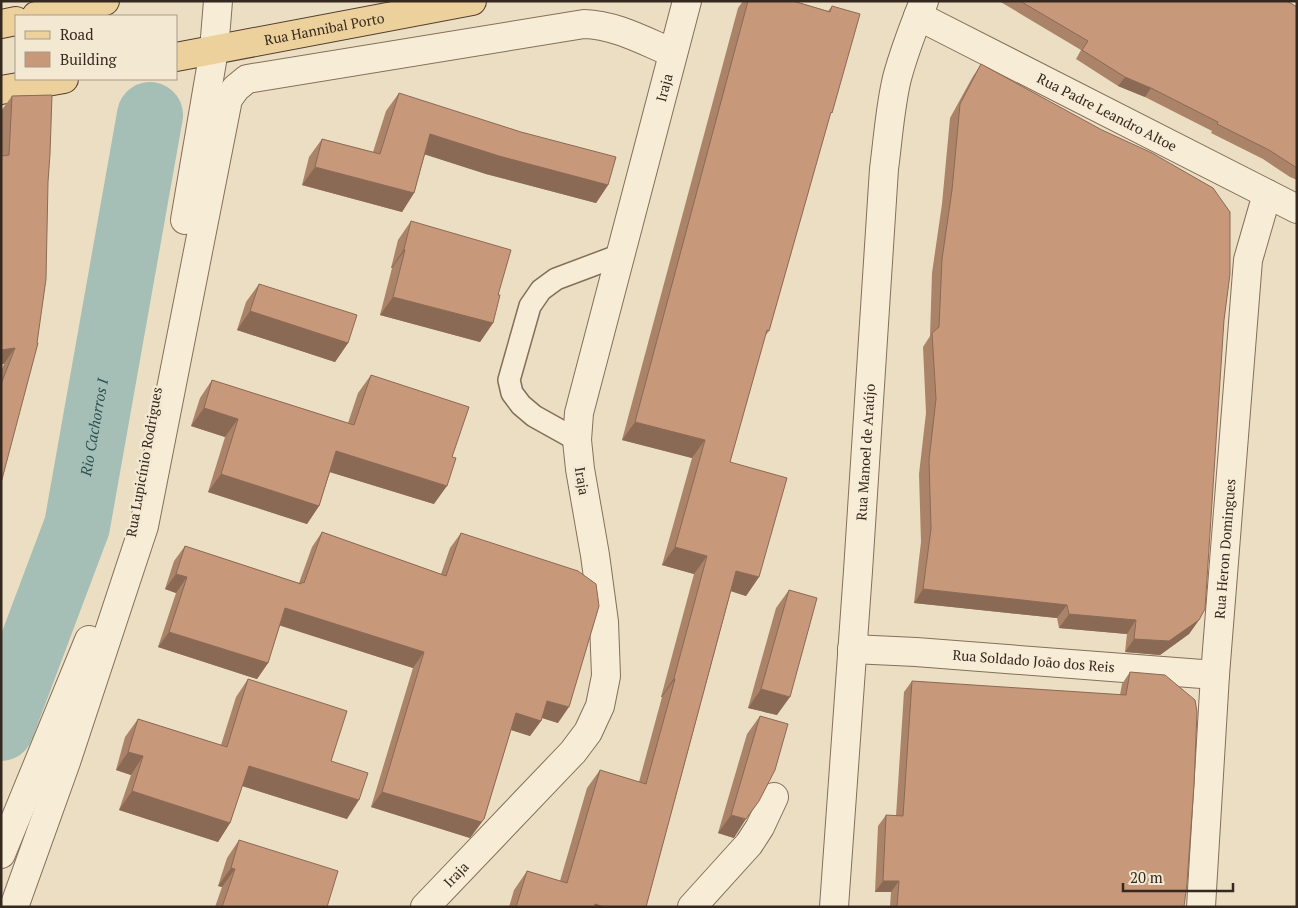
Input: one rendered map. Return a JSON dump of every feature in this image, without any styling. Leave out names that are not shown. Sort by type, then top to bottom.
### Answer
[{"type":"main road","points":[[41,15],[105,1]]},
{"type":"main road","name":"Rua Hannibal Porto","points":[[178,57],[472,1]]},
{"type":"main road","points":[[1,24],[15,20]]},
{"type":"main road","points":[[1,90],[58,80]]},
{"type":"street","name":"Rua Lupicínio Rodrigues","points":[[1,854],[133,534],[214,50],[218,1]]},
{"type":"street","name":"Iraja","points":[[425,907],[574,752],[588,732],[600,706],[606,676],[604,622],[580,469],[577,440],[580,413],[687,1]]},
{"type":"street","name":"Rua Padre Leandro Altoe","points":[[921,8],[1297,210]]},
{"type":"street","name":"Rua Manoel de Araújo","points":[[834,907],[884,170],[897,79],[921,8]]},
{"type":"street","points":[[14,907],[66,762],[144,526],[228,99],[236,88],[247,79],[584,24],[598,25],[623,32],[673,53]]},
{"type":"street","name":"Rua Heron Domingues","points":[[1201,907],[1215,675],[1248,260],[1267,194]]},
{"type":"street","name":"Rua Soldado João dos Reis","points":[[852,650],[916,652],[1215,675]]},
{"type":"street","points":[[692,907],[750,844],[774,797]]},
{"type":"lane","points":[[577,440],[534,416],[521,405],[512,393],[509,380],[530,306],[541,290],[556,279],[620,254]]},
{"type":"building","points":[[748,1],[793,1],[830,12],[832,6],[860,14],[730,462],[787,478],[759,577],[736,571],[646,907],[604,907],[595,904],[595,907],[516,907],[527,871],[567,883],[600,770],[646,784],[707,556],[675,547],[705,440],[635,422]]},
{"type":"building","points":[[1020,1],[1287,1],[1297,7],[1297,168],[1269,150],[1217,124],[1218,122],[1125,77],[1082,50],[1088,41]]},
{"type":"building","points":[[981,64],[1102,130],[1152,153],[1213,188],[1230,212],[1230,274],[1224,320],[1205,609],[1199,620],[1169,641],[1134,639],[1136,620],[1069,614],[1067,605],[923,589],[931,529],[929,460],[936,399],[932,333],[939,327],[942,259],[952,190],[960,104]]},
{"type":"building","points":[[399,93],[521,132],[616,157],[608,185],[499,156],[430,134],[414,193],[315,167],[322,139],[380,154]]},
{"type":"building","points":[[52,95],[46,279],[38,343],[1,483],[1,384],[15,348],[1,350],[1,156],[9,155],[12,96]]},
{"type":"building","points":[[411,221],[511,250],[498,295],[500,295],[493,323],[393,297]]},
{"type":"building","points":[[259,284],[357,315],[348,343],[250,311]]},
{"type":"building","points":[[371,375],[469,407],[452,457],[456,458],[447,486],[336,451],[319,506],[221,474],[238,419],[204,408],[212,380],[354,425]]},
{"type":"building","points":[[322,532],[446,576],[461,533],[578,571],[596,584],[599,606],[569,707],[547,701],[541,721],[516,713],[484,819],[481,822],[382,792],[424,652],[285,608],[268,663],[169,632],[187,577],[176,574],[185,546],[301,584],[302,582],[304,583]]},
{"type":"building","points":[[789,590],[817,598],[790,697],[761,689]]},
{"type":"building","points":[[1130,672],[1165,675],[1195,700],[1197,712],[1194,785],[1184,907],[897,907],[899,881],[883,881],[886,815],[903,816],[912,681],[1126,695]]},
{"type":"building","points":[[248,679],[347,711],[331,761],[368,773],[359,800],[249,766],[230,823],[132,791],[143,756],[128,752],[138,719],[227,747]]},
{"type":"building","points":[[760,716],[788,724],[775,770],[759,801],[746,819],[731,815]]},
{"type":"building","points":[[239,840],[338,871],[327,907],[222,907],[235,869],[231,868]]},
{"type":"waterway","name":"Rio Cachorros I","points":[[1,728],[77,526],[150,115]]}]
